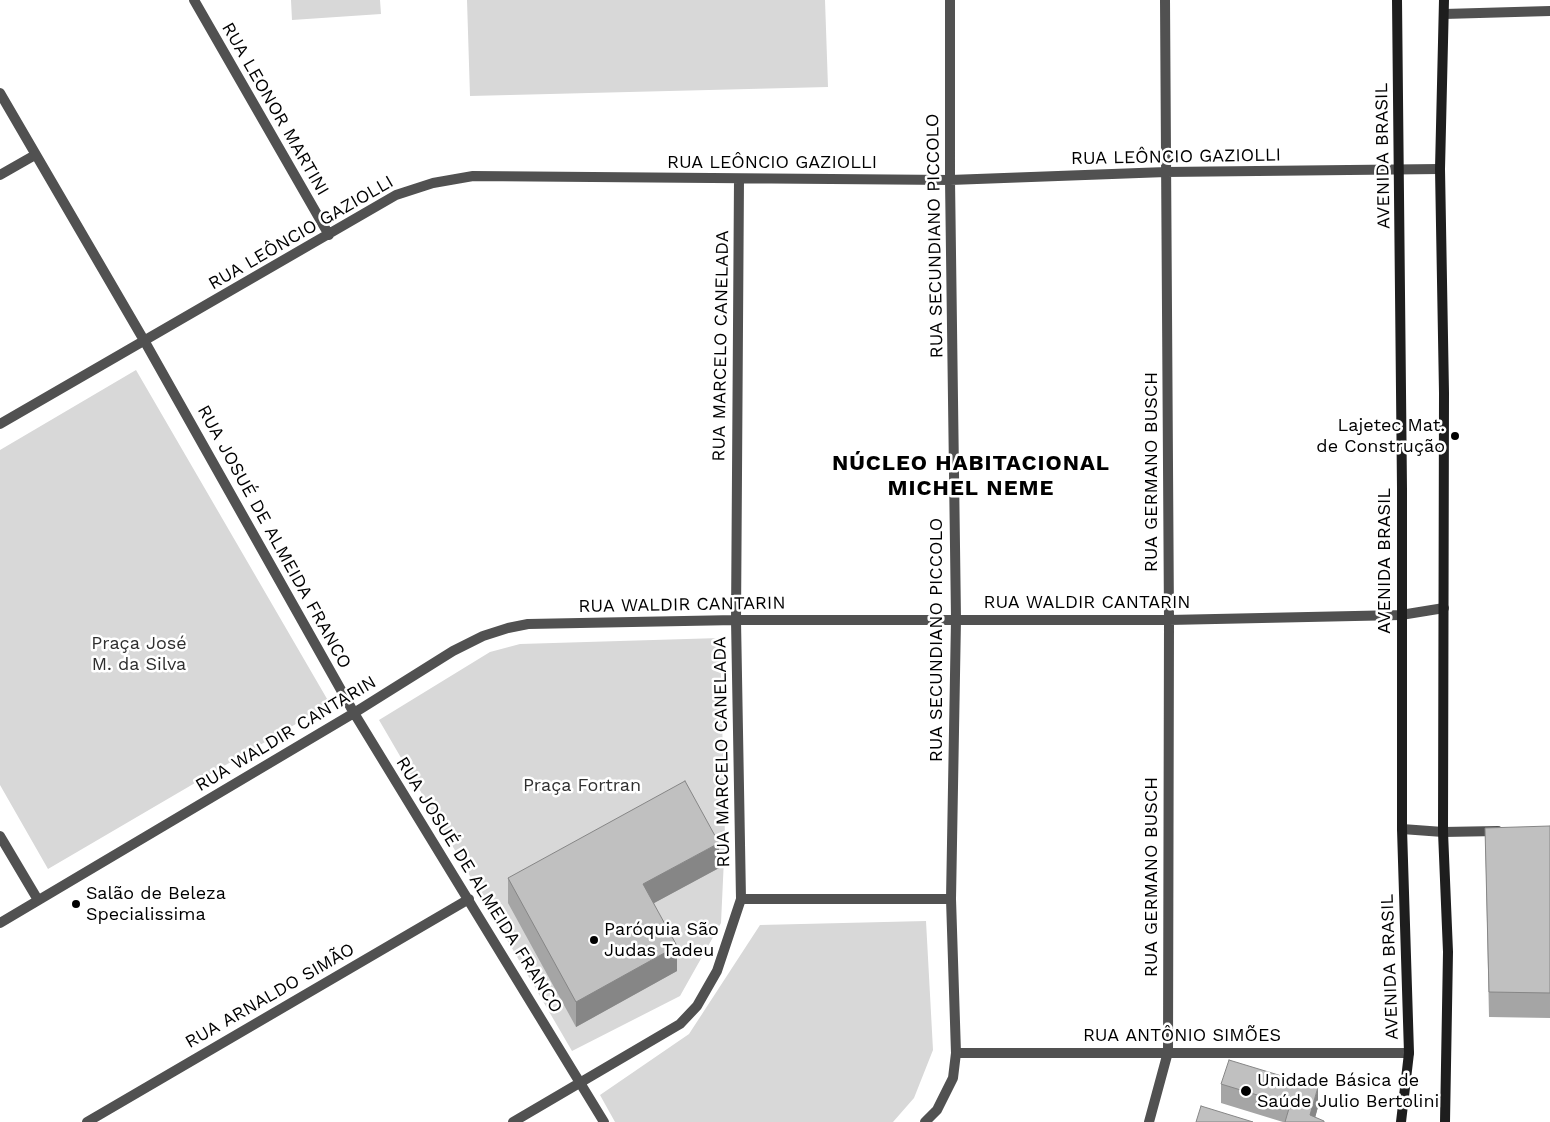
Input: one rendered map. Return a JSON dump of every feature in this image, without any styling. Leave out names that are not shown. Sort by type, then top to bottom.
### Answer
[{"type":"main road","name":"AVENIDA BRASIL","points":[[1397,0],[1400,171],[1402,829],[1409,1053],[1401,1122]]},
{"type":"main road","points":[[1444,0],[1440,169],[1444,608],[1443,832],[1448,952],[1445,1122]]},
{"type":"street","name":"RUA LEONOR MARTINI","points":[[194,0],[329,235]]},
{"type":"street","name":"RUA SECUNDIANO PICCOLO","points":[[925,1122],[937,1110],[953,1078],[956,1053],[951,899],[956,618],[950,180],[950,0]]},
{"type":"street","name":"RUA GERMANO BUSCH","points":[[1149,1122],[1168,1052],[1169,620],[1165,0]]},
{"type":"street","points":[[1444,14],[1550,10]]},
{"type":"street","name":"RUA JOSUÉ DE ALMEIDA FRANCO","points":[[0,93],[145,342],[354,713],[582,1083],[604,1122]]},
{"type":"street","points":[[0,175],[35,155]]},
{"type":"street","name":"RUA LEÔNCIO GAZIOLLI","points":[[0,424],[145,342],[396,195],[432,183],[473,176],[950,180],[1166,172],[1400,171],[1440,169]]},
{"type":"street","name":"RUA MARCELO CANELADA","points":[[513,1122],[680,1024],[697,1006],[717,971],[741,899],[736,620],[739,179]]},
{"type":"street","name":"RUA WALDIR CANTARIN","points":[[0,923],[354,713],[453,651],[483,636],[508,628],[528,624],[736,620],[956,618],[1169,620],[1401,615],[1444,608]]},
{"type":"street","points":[[1402,829],[1443,832],[1511,830]]},
{"type":"street","points":[[0,836],[38,900]]},
{"type":"street","name":"RUA ARNALDO SIMÃO","points":[[87,1122],[469,899]]},
{"type":"street","points":[[741,899],[951,899]]},
{"type":"street","name":"RUA ANTÔNIO SIMÕES","points":[[956,1053],[1409,1053]]},
{"type":"green space","points":[[291,0],[380,0],[381,14],[292,20]]},
{"type":"green space","points":[[467,0],[825,0],[828,87],[470,96]]},
{"type":"green space","name":"Praça José M. da Silva","points":[[136,370],[330,704],[48,869],[0,785],[0,450]]},
{"type":"green space","name":"Praça Fortran","points":[[720,638],[725,837],[721,923],[680,996],[572,1051],[379,720],[490,652],[520,644]]},
{"type":"green space","points":[[926,921],[933,1050],[914,1098],[893,1122],[615,1122],[600,1095],[689,1034],[760,925]]},
{"type":"building","name":"Paróquia São Judas Tadeu","points":[[685,781],[719,843],[643,884],[677,946],[576,1002],[508,878]]},
{"type":"building","points":[[1550,826],[1550,993],[1489,992],[1485,828]]},
{"type":"building","points":[[1229,1060],[1318,1087],[1310,1115],[1324,1122],[1285,1122],[1290,1105],[1221,1084]]},
{"type":"building","points":[[1201,1106],[1253,1122],[1196,1122]]},
{"type":"place","name":"Lajetec Mat. de Construção","points":[[1455,436]]},
{"type":"place","name":"Salão de Beleza Specialissima","points":[[76,904]]},
{"type":"place","name":"Paróquia São Judas Tadeu","points":[[594,940]]},
{"type":"place","name":"Unidade Básica de Saúde Julio Bertolini","points":[[1246,1091]]},
{"type":"district","name":"NÚCLEO HABITACIONAL MICHEL NEME","points":[[971,476]]}]
